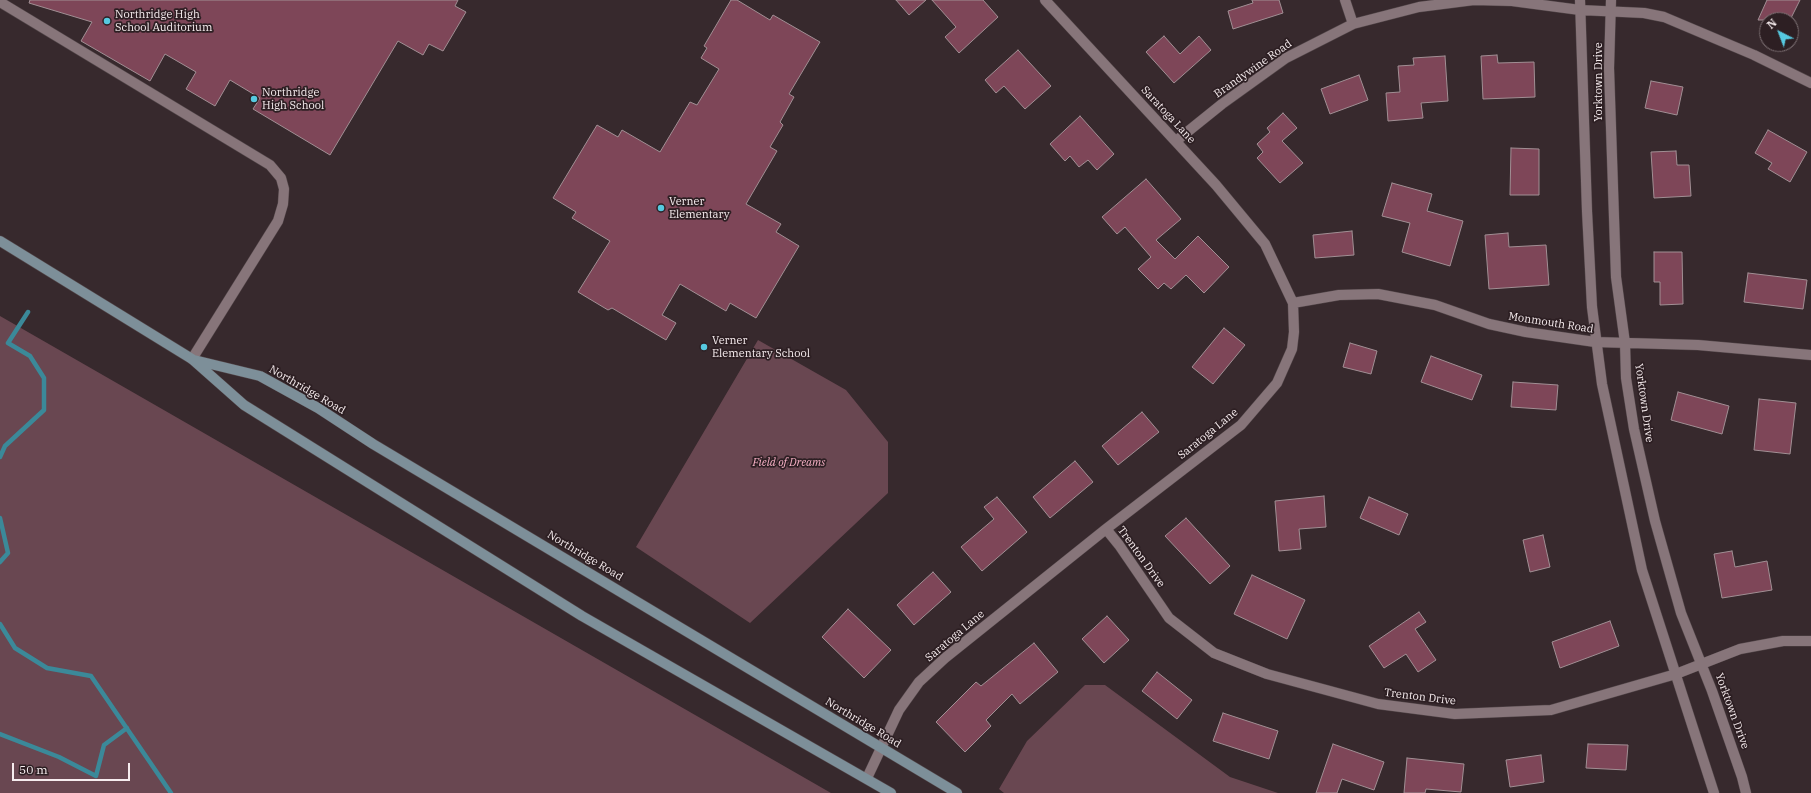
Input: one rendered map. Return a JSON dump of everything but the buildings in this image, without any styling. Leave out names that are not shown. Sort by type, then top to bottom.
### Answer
[{"type":"main road","name":"Northridge Road","points":[[0,241],[192,360],[244,406],[568,607],[891,793]]},
{"type":"main road","name":"Northridge Road","points":[[192,360],[260,376],[318,408],[373,444],[957,793]]},
{"type":"street","name":"Saratoga Lane","points":[[867,778],[899,710],[919,682],[945,658],[1106,529],[1241,425],[1277,383],[1292,349],[1294,332],[1293,303],[1265,244],[1216,185],[1045,0]]},
{"type":"street","points":[[1345,0],[1353,24]]},
{"type":"street","name":"Brandywine Road","points":[[1176,141],[1222,104],[1286,58],[1353,24],[1419,7],[1474,0],[1512,1],[1580,10],[1644,13],[1664,17],[1754,55],[1811,83]]},
{"type":"street","name":"Yorktown Drive","points":[[1580,0],[1587,211],[1596,342],[1602,384],[1642,570],[1714,793]]},
{"type":"street","name":"Yorktown Drive","points":[[1611,0],[1610,68],[1612,179],[1616,277],[1625,343],[1626,378],[1634,429],[1655,521],[1681,613],[1702,664],[1742,777],[1746,793]]},
{"type":"street","points":[[0,2],[270,165],[281,178],[284,189],[283,204],[278,221],[192,360]]},
{"type":"street","name":"Monmouth Road","points":[[1293,303],[1339,295],[1378,294],[1435,305],[1489,324],[1526,332],[1596,342],[1698,345],[1811,355]]},
{"type":"street","name":"Trenton Drive","points":[[1106,529],[1119,545],[1169,618],[1214,653],[1267,674],[1360,700],[1455,714],[1552,710],[1676,674],[1740,649],[1783,641],[1811,641]]},
{"type":"green space","points":[[0,316],[831,793],[0,793]]},
{"type":"green space","name":"Field of Dreams","points":[[758,340],[846,390],[888,442],[888,493],[750,623],[636,547]]},
{"type":"green space","points":[[1085,685],[1105,685],[1230,777],[1278,793],[1004,793],[999,789],[1027,741]]},
{"type":"waterway","points":[[0,457],[5,446],[44,410],[44,378],[30,356],[8,343],[28,312]]},
{"type":"waterway","points":[[0,518],[8,553],[0,562]]},
{"type":"waterway","points":[[0,624],[15,648],[47,668],[91,676],[171,793]]},
{"type":"waterway","points":[[0,734],[59,757],[96,776],[104,745],[127,728]]},
{"type":"place","name":"Northridge High School Auditorium","points":[[107,21]]},
{"type":"place","name":"Northridge High School","points":[[254,99]]},
{"type":"place","name":"Verner Elementary","points":[[661,208]]},
{"type":"place","name":"Verner Elementary School","points":[[704,347]]}]
